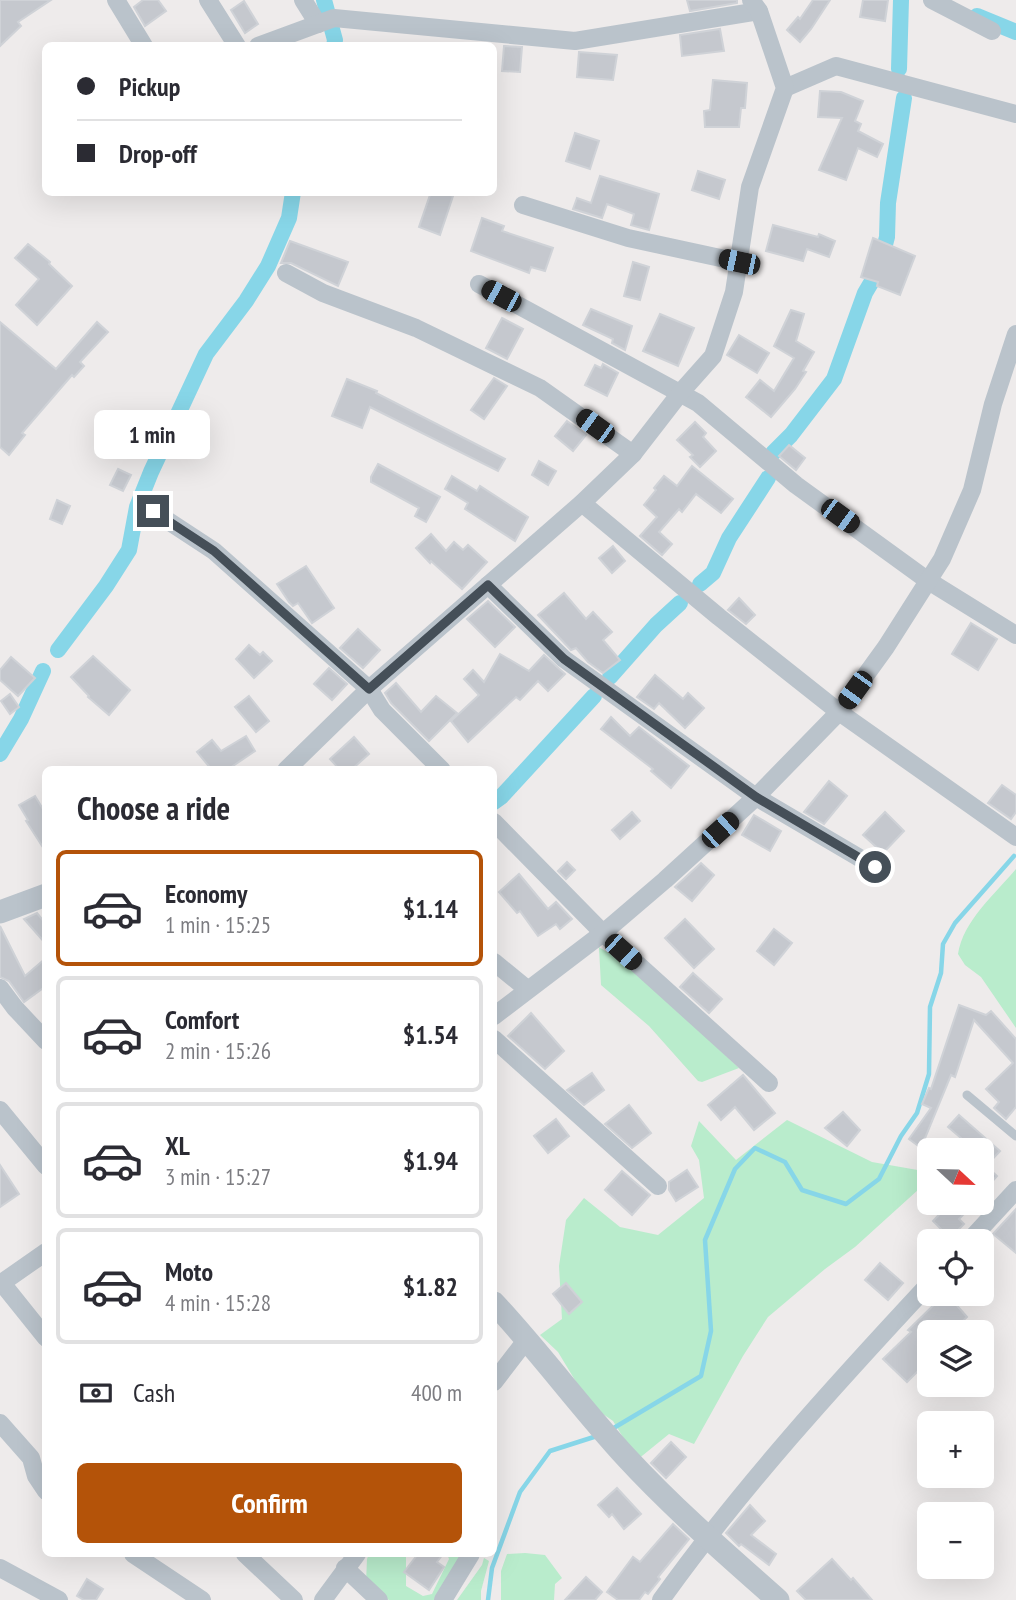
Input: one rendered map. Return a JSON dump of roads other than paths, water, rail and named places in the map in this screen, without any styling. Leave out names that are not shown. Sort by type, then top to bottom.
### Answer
[{"type":"street","points":[[116,0],[142,42]]},
{"type":"street","points":[[208,0],[234,42]]},
{"type":"street","points":[[303,0],[324,22]]},
{"type":"street","points":[[932,0],[992,31]]},
{"type":"street","points":[[269,42],[324,22],[575,41],[755,6],[785,88],[750,187],[734,292],[713,356],[681,392],[634,454],[582,503],[369,689],[290,766]]},
{"type":"street","points":[[785,88],[836,66],[1016,114]]},
{"type":"street","points":[[523,205],[628,239],[739,262]]},
{"type":"street","points":[[286,273],[323,293],[416,328],[540,388],[634,454]]},
{"type":"street","points":[[479,284],[681,392],[796,485],[927,580],[1016,635]]},
{"type":"street","points":[[497,1014],[603,933],[756,797],[839,712],[886,648],[942,559],[972,490],[993,404],[1016,334]]},
{"type":"street","points":[[582,503],[839,712],[1016,837]]},
{"type":"street","points":[[153,511],[214,551],[369,689],[382,710],[438,766]]},
{"type":"street","points":[[488,585],[564,659],[756,797],[875,867]]},
{"type":"street","points":[[497,825],[603,933],[769,1083]]},
{"type":"street","points":[[0,912],[42,896]]},
{"type":"street","points":[[497,964],[527,989]]},
{"type":"street","points":[[0,988],[42,1037]]},
{"type":"street","points":[[497,1042],[657,1186]]},
{"type":"street","points":[[0,1110],[42,1161]]},
{"type":"street","points":[[980,1229],[1016,1190]]},
{"type":"street","points":[[42,1255],[1,1284],[42,1334]]},
{"type":"street","points":[[661,1600],[706,1537],[848,1372],[917,1297]]},
{"type":"street","points":[[497,1306],[626,1457],[706,1537],[778,1600]]},
{"type":"street","points":[[497,1378],[527,1339]]},
{"type":"street","points":[[0,1423],[30,1458],[42,1485]]},
{"type":"street","points":[[138,1557],[202,1600]]},
{"type":"street","points":[[248,1557],[295,1600]]},
{"type":"street","points":[[443,1600],[469,1557]]},
{"type":"street","points":[[324,1600],[351,1561],[379,1600]]},
{"type":"street","points":[[0,1568],[59,1600]]},
{"type":"lane","points":[[967,1095],[1016,1136]]},
{"type":"waterway","points":[[324,0],[335,42]]},
{"type":"waterway","points":[[899,69],[901,0]]},
{"type":"waterway","points":[[977,16],[1016,32]]},
{"type":"waterway","points":[[773,453],[791,435],[834,379],[865,293],[878,271],[887,237],[888,203],[904,98]]},
{"type":"waterway","points":[[58,650],[129,550],[137,507],[151,472],[206,354],[246,301],[268,266],[289,218],[292,196]]},
{"type":"waterway","points":[[700,584],[713,573],[729,538],[768,478]]},
{"type":"waterway","points":[[610,677],[656,625],[680,603]]},
{"type":"waterway","points":[[0,754],[21,719],[43,671]]},
{"type":"waterway","points":[[497,800],[594,696]]},
{"type":"waterway","points":[[612,1429],[701,1376],[711,1331],[705,1240],[735,1169],[755,1148],[785,1162],[802,1190],[846,1204],[879,1179],[901,1136],[917,1113],[929,1074],[930,1007],[941,973],[943,944],[955,923],[1014,856]]},
{"type":"waterway","points":[[497,1554],[520,1492],[550,1451],[597,1436]]},
{"type":"waterway","points":[[488,1600],[496,1557]]}]
